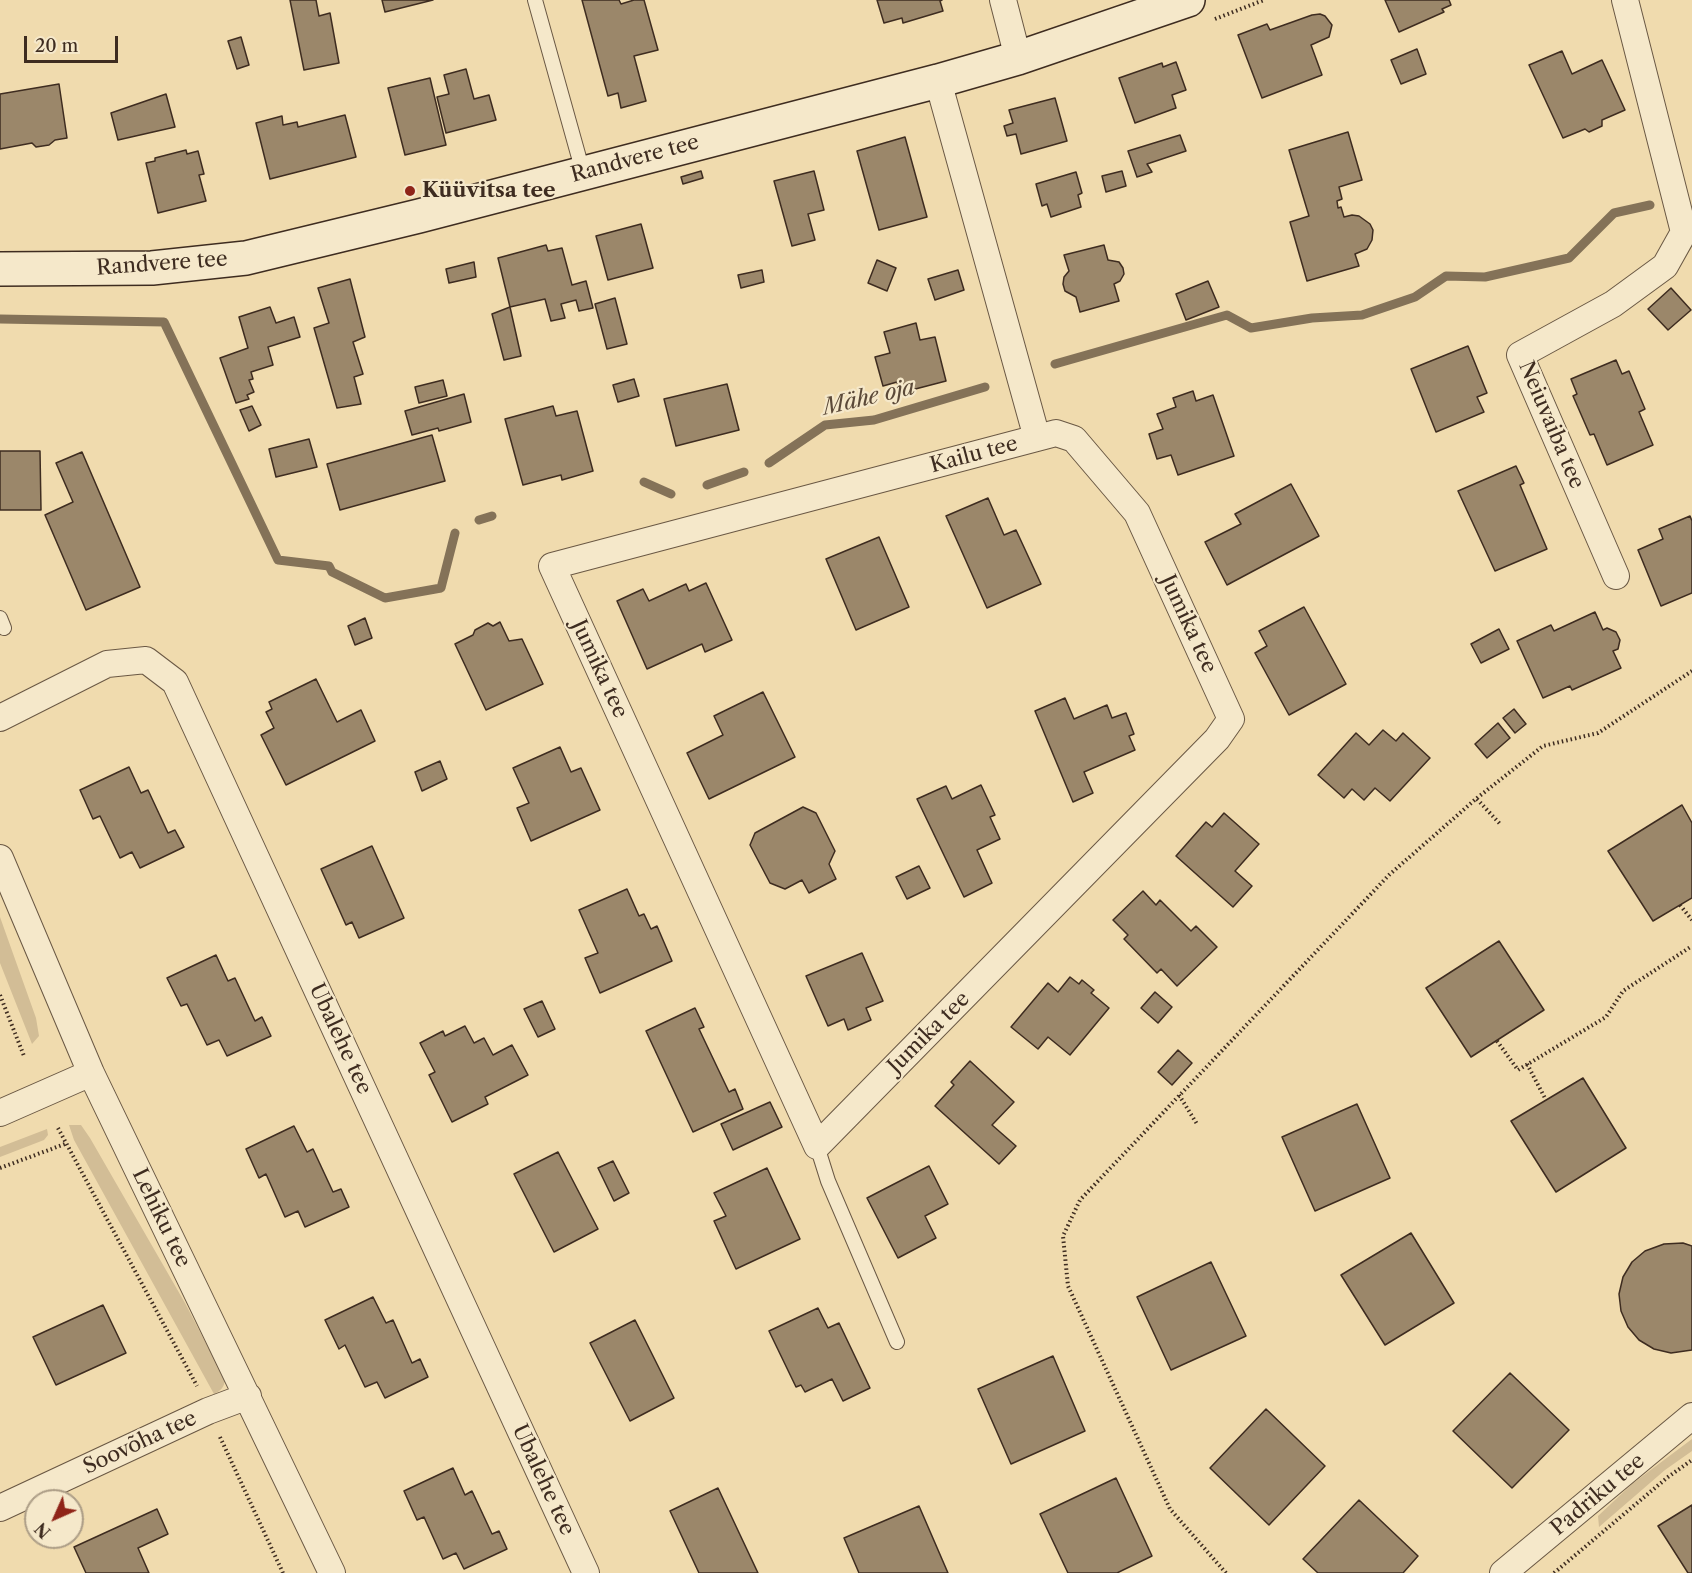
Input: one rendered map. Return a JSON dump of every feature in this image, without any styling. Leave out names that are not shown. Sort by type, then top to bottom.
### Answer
[{"type":"main road","name":"Randvere tee","points":[[0,269],[152,268],[246,258],[418,216],[938,81],[1018,58],[1188,0]]},
{"type":"street","points":[[1003,0],[1018,58]]},
{"type":"street","name":"Neiuvaiba tee","points":[[1616,576],[1520,355],[1613,304],[1665,266],[1684,232],[1625,0]]},
{"type":"street","name":"Kailu tee","points":[[552,566],[1037,438],[938,81]]},
{"type":"street","name":"Jumika tee","points":[[552,566],[817,1146],[1217,740],[1231,719],[1137,513],[1074,439],[1056,433],[1037,438]]},
{"type":"street","name":"Ubalehe tee","points":[[0,718],[107,664],[146,660],[175,682],[586,1573]]},
{"type":"street","name":"Lehiku tee","points":[[0,858],[91,1073],[332,1573]]},
{"type":"street","points":[[0,1113],[91,1073]]},
{"type":"street","name":"Soovõha tee","points":[[0,1508],[208,1412],[248,1396]]},
{"type":"street","name":"Padriku tee","points":[[1503,1573],[1692,1416]]},
{"type":"lane","points":[[535,0],[583,172]]},
{"type":"lane","points":[[817,1146],[828,1181],[897,1342]]},
{"type":"path","points":[[1226,1573],[1170,1509],[1068,1286],[1063,1236],[1080,1200],[1389,875],[1477,798],[1543,746],[1598,733],[1692,671]]},
{"type":"path","points":[[1477,798],[1501,825]]},
{"type":"path","points":[[1680,906],[1692,920]]},
{"type":"path","points":[[1497,1041],[1518,1070],[1606,1017],[1623,991],[1692,946]]},
{"type":"path","points":[[0,995],[24,1056]]},
{"type":"path","points":[[1527,1064],[1546,1100]]},
{"type":"path","points":[[1179,1095],[1197,1124]]},
{"type":"path","points":[[58,1128],[197,1386],[283,1573]]},
{"type":"path","points":[[0,1168],[65,1144]]},
{"type":"path","points":[[1554,1573],[1668,1477],[1692,1460]]},
{"type":"shaded area","points":[[0,917],[36,1018],[39,1036],[32,1044],[0,963]]},
{"type":"shaded area","points":[[69,1125],[81,1125],[90,1138],[185,1303],[225,1380],[222,1388],[216,1393],[214,1394],[74,1140]]},
{"type":"shaded area","points":[[47,1129],[48,1135],[44,1140],[0,1157],[0,1147]]},
{"type":"shaded area","points":[[1692,1439],[1692,1451],[1665,1470],[1599,1527],[1598,1516],[1632,1484]]},
{"type":"building","points":[[290,0],[316,0],[319,16],[330,13],[339,63],[304,70]]},
{"type":"building","points":[[382,0],[433,0],[385,12]]},
{"type":"building","points":[[582,0],[619,0],[621,4],[644,0],[658,50],[634,56],[646,101],[621,108],[618,93],[608,96]]},
{"type":"building","points":[[877,0],[942,0],[940,1],[943,11],[903,23],[902,18],[884,23]]},
{"type":"building","points":[[1385,0],[1449,0],[1451,5],[1442,9],[1444,12],[1399,32]]},
{"type":"building","points":[[1320,14],[1325,16],[1332,25],[1329,37],[1311,45],[1322,75],[1262,98],[1238,35],[1267,24],[1270,30]]},
{"type":"building","points":[[241,37],[249,65],[237,69],[228,41]]},
{"type":"building","points":[[1417,49],[1426,74],[1401,84],[1391,60]]},
{"type":"building","points":[[1562,51],[1572,74],[1602,60],[1625,110],[1602,120],[1602,126],[1589,132],[1585,129],[1563,138],[1529,65]]},
{"type":"building","points":[[1176,62],[1186,90],[1172,95],[1176,108],[1135,123],[1119,78],[1162,63],[1163,67]]},
{"type":"building","points":[[466,69],[474,99],[489,95],[496,120],[446,133],[437,97],[449,94],[444,75]]},
{"type":"building","points":[[430,78],[446,145],[405,155],[388,88]]},
{"type":"building","points":[[59,84],[67,138],[55,140],[49,145],[36,147],[32,143],[0,149],[0,94]]},
{"type":"building","points":[[166,94],[175,127],[118,140],[111,113]]},
{"type":"building","points":[[1055,98],[1067,141],[1021,154],[1016,134],[1007,136],[1004,126],[1013,123],[1009,110]]},
{"type":"building","points":[[345,115],[356,157],[270,179],[256,123],[282,116],[283,125],[297,122],[298,127]]},
{"type":"building","points":[[1348,132],[1362,180],[1339,187],[1342,199],[1337,201],[1338,208],[1341,207],[1344,217],[1359,216],[1370,224],[1373,230],[1372,240],[1367,249],[1355,254],[1359,266],[1307,281],[1290,222],[1309,216],[1289,150]]},
{"type":"building","points":[[1180,135],[1186,151],[1147,164],[1152,172],[1137,177],[1128,151]]},
{"type":"building","points":[[905,137],[927,217],[879,230],[857,151]]},
{"type":"building","points":[[186,150],[187,154],[198,151],[204,174],[199,175],[206,201],[158,213],[146,163],[155,161],[155,158]]},
{"type":"building","points":[[701,171],[703,178],[683,184],[681,177]]},
{"type":"building","points":[[814,171],[824,210],[808,214],[815,240],[792,246],[774,181]]},
{"type":"building","points":[[1122,171],[1126,186],[1106,192],[1102,176]]},
{"type":"building","points":[[1076,172],[1082,193],[1078,195],[1081,207],[1051,217],[1047,204],[1042,206],[1036,184]]},
{"type":"building","points":[[641,224],[653,268],[608,280],[596,236]]},
{"type":"building","points":[[546,245],[548,251],[562,248],[572,285],[586,281],[593,308],[579,311],[576,300],[561,304],[565,318],[551,321],[545,299],[510,307],[498,258]]},
{"type":"building","points":[[1104,245],[1108,260],[1119,262],[1123,268],[1124,274],[1120,281],[1114,284],[1119,301],[1080,312],[1076,297],[1065,291],[1063,284],[1064,277],[1069,271],[1064,255]]},
{"type":"building","points":[[877,260],[896,268],[887,291],[868,283]]},
{"type":"building","points":[[474,262],[476,277],[449,283],[446,269]]},
{"type":"building","points":[[762,270],[764,282],[741,288],[738,275]]},
{"type":"building","points":[[958,270],[964,290],[935,300],[928,279]]},
{"type":"building","points":[[350,279],[365,337],[353,342],[363,374],[354,377],[361,404],[337,408],[314,328],[329,323],[318,288]]},
{"type":"building","points":[[1208,281],[1219,307],[1186,320],[1176,294]]},
{"type":"building","points":[[1671,288],[1691,310],[1668,330],[1648,309]]},
{"type":"building","points":[[615,298],[627,344],[607,349],[595,304]]},
{"type":"building","points":[[270,307],[276,323],[294,317],[300,337],[268,347],[273,365],[251,372],[253,379],[249,380],[254,392],[247,395],[249,399],[236,403],[220,358],[248,348],[239,317]]},
{"type":"building","points":[[510,307],[521,356],[504,360],[492,314]]},
{"type":"building","points":[[916,323],[920,340],[935,337],[946,381],[900,393],[897,382],[883,386],[875,357],[890,353],[884,332]]},
{"type":"building","points":[[1468,346],[1487,393],[1477,397],[1484,412],[1436,432],[1411,369]]},
{"type":"building","points":[[1616,360],[1622,374],[1629,371],[1645,409],[1639,412],[1653,445],[1607,465],[1594,434],[1590,435],[1573,396],[1577,394],[1571,379]]},
{"type":"building","points":[[634,379],[639,396],[618,402],[613,385]]},
{"type":"building","points":[[443,380],[447,396],[419,403],[415,387]]},
{"type":"building","points":[[727,384],[739,430],[676,446],[664,399]]},
{"type":"building","points":[[1193,391],[1196,401],[1213,395],[1234,456],[1178,475],[1171,455],[1157,459],[1149,434],[1163,429],[1157,414],[1176,407],[1173,398]]},
{"type":"building","points":[[464,394],[471,422],[439,431],[438,428],[412,435],[405,411]]},
{"type":"building","points":[[252,406],[261,425],[249,431],[240,410]]},
{"type":"building","points":[[553,406],[556,416],[577,411],[593,471],[562,480],[561,475],[523,485],[505,419]]},
{"type":"building","points":[[432,435],[445,481],[340,510],[327,464]]},
{"type":"building","points":[[309,439],[317,467],[276,477],[269,449]]},
{"type":"building","points":[[0,451],[40,451],[41,510],[0,510]]},
{"type":"building","points":[[82,452],[140,587],[86,610],[45,515],[73,502],[56,463]]},
{"type":"building","points":[[1516,466],[1524,483],[1520,485],[1547,549],[1495,571],[1458,491]]},
{"type":"building","points":[[1291,484],[1319,536],[1227,585],[1205,542],[1241,524],[1235,514]]},
{"type":"building","points":[[988,498],[1004,535],[1016,530],[1041,584],[987,608],[946,516]]},
{"type":"building","points":[[1690,516],[1692,521],[1692,593],[1661,606],[1638,550],[1663,539],[1659,529]]},
{"type":"building","points":[[879,537],[909,607],[856,630],[826,559]]},
{"type":"building","points":[[706,583],[732,640],[705,652],[702,644],[647,669],[617,601],[643,589],[649,601],[686,584],[689,591]]},
{"type":"building","points":[[1304,607],[1346,684],[1289,715],[1255,653],[1267,646],[1259,631]]},
{"type":"building","points":[[1595,612],[1603,630],[1607,628],[1616,632],[1620,640],[1618,649],[1613,651],[1621,668],[1572,690],[1570,686],[1543,698],[1517,641],[1551,625],[1554,631]]},
{"type":"building","points":[[365,618],[372,638],[355,645],[348,626]]},
{"type":"building","points":[[500,622],[509,641],[522,639],[543,684],[486,710],[455,644],[473,635],[475,630],[488,623],[493,626]]},
{"type":"building","points":[[1499,629],[1509,649],[1481,663],[1471,644]]},
{"type":"building","points":[[316,679],[337,722],[361,710],[375,741],[286,785],[261,735],[274,728],[266,712],[272,709],[269,702]]},
{"type":"building","points":[[763,692],[795,757],[709,799],[687,753],[723,735],[714,716]]},
{"type":"building","points":[[1065,698],[1074,719],[1107,705],[1112,718],[1126,713],[1134,734],[1129,736],[1135,750],[1084,772],[1093,793],[1073,802],[1035,711]]},
{"type":"building","points":[[1514,709],[1526,724],[1515,733],[1503,718]]},
{"type":"building","points":[[1498,723],[1510,738],[1487,758],[1475,744]]},
{"type":"building","points":[[1383,730],[1396,741],[1403,733],[1430,758],[1390,801],[1375,788],[1364,800],[1352,789],[1344,798],[1318,775],[1356,733],[1369,745]]},
{"type":"building","points":[[560,747],[571,772],[581,768],[600,810],[531,841],[517,808],[529,803],[513,768]]},
{"type":"building","points":[[440,761],[447,779],[422,791],[415,772]]},
{"type":"building","points":[[129,767],[141,793],[148,790],[168,833],[175,830],[184,847],[140,868],[132,852],[120,858],[100,816],[93,819],[80,790]]},
{"type":"building","points":[[981,785],[995,815],[990,817],[1000,839],[977,850],[992,883],[964,897],[917,799],[946,786],[952,799]]},
{"type":"building","points":[[1682,805],[1692,823],[1692,898],[1653,921],[1608,851]]},
{"type":"building","points":[[803,807],[816,813],[835,851],[829,864],[836,879],[809,893],[802,880],[785,889],[770,883],[750,845],[755,833]]},
{"type":"building","points":[[1224,813],[1259,844],[1235,871],[1252,886],[1233,907],[1176,856],[1206,822],[1212,827]]},
{"type":"building","points":[[372,846],[404,918],[359,938],[352,922],[346,925],[321,869]]},
{"type":"building","points":[[919,866],[930,888],[907,899],[896,877]]},
{"type":"building","points":[[627,889],[639,916],[644,914],[651,929],[657,926],[672,961],[600,993],[585,958],[598,953],[579,910]]},
{"type":"building","points":[[1143,891],[1156,905],[1160,900],[1191,931],[1196,926],[1217,947],[1177,986],[1161,969],[1157,973],[1124,939],[1128,935],[1113,920]]},
{"type":"building","points":[[1499,941],[1544,1010],[1471,1057],[1426,988]]},
{"type":"building","points":[[862,953],[883,1001],[866,1008],[871,1020],[848,1030],[844,1019],[828,1026],[806,976]]},
{"type":"building","points":[[216,955],[228,981],[235,978],[255,1021],[262,1017],[271,1036],[227,1056],[219,1040],[207,1045],[187,1004],[181,1006],[167,978]]},
{"type":"building","points":[[1070,977],[1079,984],[1082,980],[1094,990],[1091,993],[1109,1008],[1070,1055],[1048,1037],[1038,1049],[1011,1027],[1048,983],[1058,992]]},
{"type":"building","points":[[1155,992],[1172,1007],[1158,1023],[1141,1008]]},
{"type":"building","points":[[542,1001],[555,1029],[538,1037],[524,1009]]},
{"type":"building","points":[[695,1008],[704,1027],[699,1029],[729,1092],[735,1089],[743,1109],[693,1132],[646,1031]]},
{"type":"building","points":[[465,1026],[474,1043],[484,1038],[493,1055],[512,1045],[528,1075],[485,1097],[488,1104],[452,1122],[429,1075],[435,1072],[420,1043],[443,1031],[445,1036]]},
{"type":"building","points":[[1178,1050],[1192,1063],[1172,1085],[1158,1072]]},
{"type":"building","points":[[970,1061],[1014,1102],[992,1125],[1016,1146],[999,1164],[935,1106],[954,1085],[951,1082]]},
{"type":"building","points":[[1583,1078],[1626,1148],[1556,1192],[1511,1121]]},
{"type":"building","points":[[770,1102],[782,1127],[733,1150],[721,1124]]},
{"type":"building","points":[[1357,1104],[1390,1178],[1315,1211],[1282,1137]]},
{"type":"building","points":[[294,1126],[307,1152],[313,1149],[333,1192],[341,1189],[349,1207],[305,1227],[298,1211],[285,1217],[266,1174],[259,1178],[246,1149]]},
{"type":"building","points":[[558,1152],[598,1229],[554,1252],[514,1174]]},
{"type":"building","points":[[613,1161],[629,1193],[614,1201],[598,1168]]},
{"type":"building","points":[[929,1166],[948,1204],[925,1216],[936,1238],[898,1258],[867,1198]]},
{"type":"building","points":[[767,1168],[800,1239],[736,1269],[714,1221],[726,1216],[714,1193]]},
{"type":"building","points":[[1411,1233],[1454,1303],[1385,1345],[1341,1275]]},
{"type":"building","points":[[1683,1243],[1692,1246],[1692,1350],[1671,1353],[1654,1349],[1639,1340],[1628,1327],[1621,1311],[1619,1294],[1623,1277],[1632,1262],[1645,1251],[1664,1244]]},
{"type":"building","points":[[1211,1262],[1246,1336],[1171,1370],[1137,1297]]},
{"type":"building","points":[[373,1297],[386,1323],[393,1320],[412,1363],[420,1359],[428,1377],[385,1398],[377,1382],[365,1387],[345,1345],[339,1349],[325,1320]]},
{"type":"building","points":[[103,1305],[126,1353],[56,1385],[33,1337]]},
{"type":"building","points":[[818,1308],[828,1328],[839,1323],[870,1388],[843,1401],[832,1379],[805,1392],[801,1385],[796,1387],[769,1331]]},
{"type":"building","points":[[635,1320],[674,1398],[630,1421],[590,1343]]},
{"type":"building","points":[[1053,1356],[1085,1431],[1011,1464],[978,1389]]},
{"type":"building","points":[[1510,1373],[1569,1430],[1512,1488],[1453,1431]]},
{"type":"building","points":[[1266,1409],[1325,1466],[1269,1525],[1210,1468]]},
{"type":"building","points":[[453,1468],[465,1495],[472,1491],[492,1534],[499,1531],[507,1549],[464,1569],[456,1553],[443,1559],[424,1517],[417,1520],[404,1491]]},
{"type":"building","points":[[1116,1478],[1152,1556],[1117,1573],[1068,1573],[1040,1514]]},
{"type":"building","points":[[718,1488],[758,1573],[699,1573],[670,1511]]},
{"type":"building","points":[[1359,1500],[1418,1556],[1403,1573],[1318,1573],[1303,1559]]},
{"type":"building","points":[[1692,1505],[1692,1573],[1688,1573],[1658,1526]]},
{"type":"building","points":[[919,1506],[948,1573],[859,1573],[844,1538]]},
{"type":"building","points":[[157,1509],[168,1534],[138,1548],[149,1573],[86,1573],[75,1549],[84,1549],[84,1542]]},
{"type":"waterway","points":[[1055,364],[1227,315],[1251,328],[1312,318],[1362,315],[1415,297],[1446,276],[1485,277],[1569,258],[1614,213],[1650,205]]},
{"type":"waterway","points":[[0,319],[164,322],[278,560],[329,566],[332,572],[385,598],[441,588],[455,533]]},
{"type":"waterway","name":"Mähe oja","points":[[769,463],[825,425],[874,420],[985,387]]},
{"type":"waterway","name":"Mähe oja","points":[[707,485],[744,472]]},
{"type":"waterway","name":"Mähe oja","points":[[644,482],[671,494]]},
{"type":"waterway","name":"Mähe oja","points":[[479,520],[492,516]]},
{"type":"place","name":"Küüvitsa tee","points":[[410,191]]}]
